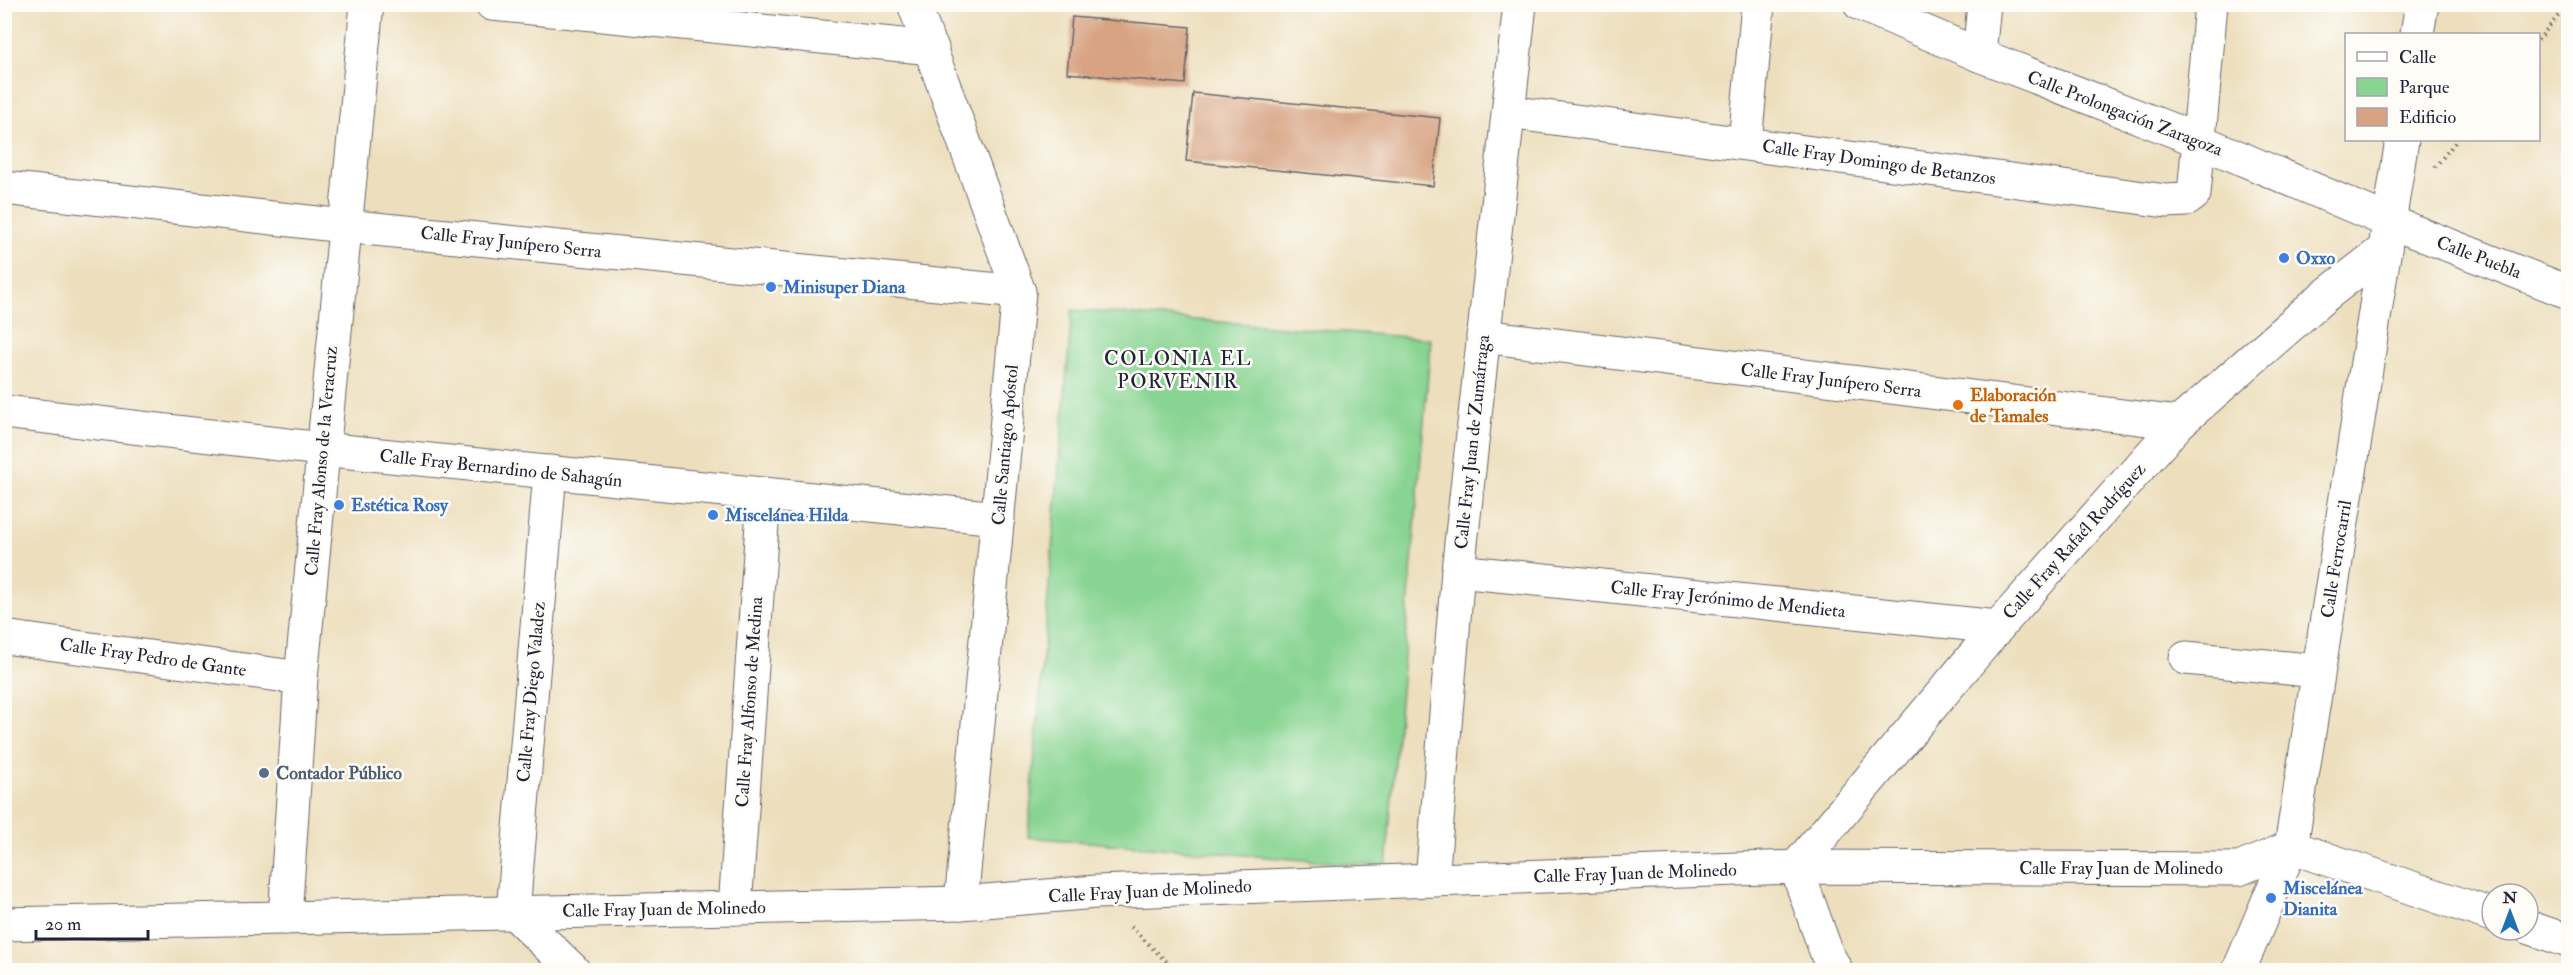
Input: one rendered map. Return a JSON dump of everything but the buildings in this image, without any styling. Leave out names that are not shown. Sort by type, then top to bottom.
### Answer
[{"type":"street","name":"Calle Fray Alonso de la Veracruz","points":[[285,918],[301,678],[344,226],[368,4]]},
{"type":"street","points":[[492,4],[932,48]]},
{"type":"street","name":"Calle Santiago Apóstol","points":[[914,4],[932,48],[1019,292],[961,903]]},
{"type":"street","name":"Calle Fray Juan de Zumárraga","points":[[1432,880],[1458,571],[1521,4]]},
{"type":"street","points":[[1745,143],[1758,4]]},
{"type":"street","name":"Calle Prolongación Zaragoza","points":[[1860,4],[1978,55],[2198,140],[2387,236]]},
{"type":"street","points":[[1978,55],[1984,4]]},
{"type":"street","points":[[2198,140],[2211,4]]},
{"type":"street","points":[[2417,33],[2422,4]]},
{"type":"street","name":"Calle Fray Domingo de Betanzos","points":[[1509,112],[2166,201],[2186,200],[2194,194],[2198,140]]},
{"type":"street","name":"Calle Ferrocarril","points":[[2239,970],[2290,847],[2402,141]]},
{"type":"street","name":"Calle Fray Junípero Serra","points":[[4,189],[344,226],[1019,292]]},
{"type":"street","name":"Calle Puebla","points":[[2387,236],[2568,292]]},
{"type":"street","name":"Calle Fray Rafaél Rodríguez","points":[[1796,867],[1998,627],[2179,423],[2322,298],[2387,236]]},
{"type":"street","name":"Calle Fray Junípero Serra","points":[[1483,336],[2179,423]]},
{"type":"street","name":"Calle Fray Bernardino de Sahagún","points":[[4,412],[322,449],[764,496],[999,518]]},
{"type":"street","name":"Calle Fray Diego Valadez","points":[[513,912],[550,472]]},
{"type":"street","name":"Calle Fray Alfonso de Medina","points":[[735,908],[764,496]]},
{"type":"street","name":"Calle Fray Jerónimo de Mendieta","points":[[1458,571],[1998,627]]},
{"type":"street","name":"Calle Fray Pedro de Gante","points":[[4,637],[301,678]]},
{"type":"street","points":[[2186,658],[2318,671]]},
{"type":"street","points":[[2290,847],[2480,911]]},
{"type":"street","name":"Calle Fray Juan de Molinedo","points":[[4,924],[961,903],[1096,892],[1796,867],[2240,869],[2290,847]]},
{"type":"street","points":[[1796,867],[1827,954],[1836,970]]},
{"type":"street","points":[[513,912],[573,970]]},
{"type":"street","points":[[2540,931],[2568,941]]},
{"type":"path","points":[[2540,38],[2568,4]]},
{"type":"path","points":[[1096,892],[1175,970]]},
{"type":"green space","points":[[1072,310],[1431,339],[1386,867],[1028,837]]},
{"type":"place","name":"Oxxo","points":[[2284,258]]},
{"type":"place","name":"Minisuper Diana","points":[[771,287]]},
{"type":"place","name":"Elaboración de Tamales","points":[[1958,405]]},
{"type":"place","name":"Estética Rosy","points":[[339,505]]},
{"type":"place","name":"Miscelánea Hilda","points":[[713,515]]},
{"type":"place","name":"Contador Público","points":[[264,773]]},
{"type":"place","name":"Miscelánea Dianita","points":[[2271,898]]},
{"type":"district","name":"COLONIA EL PORVENIR","points":[[1178,370]]}]
